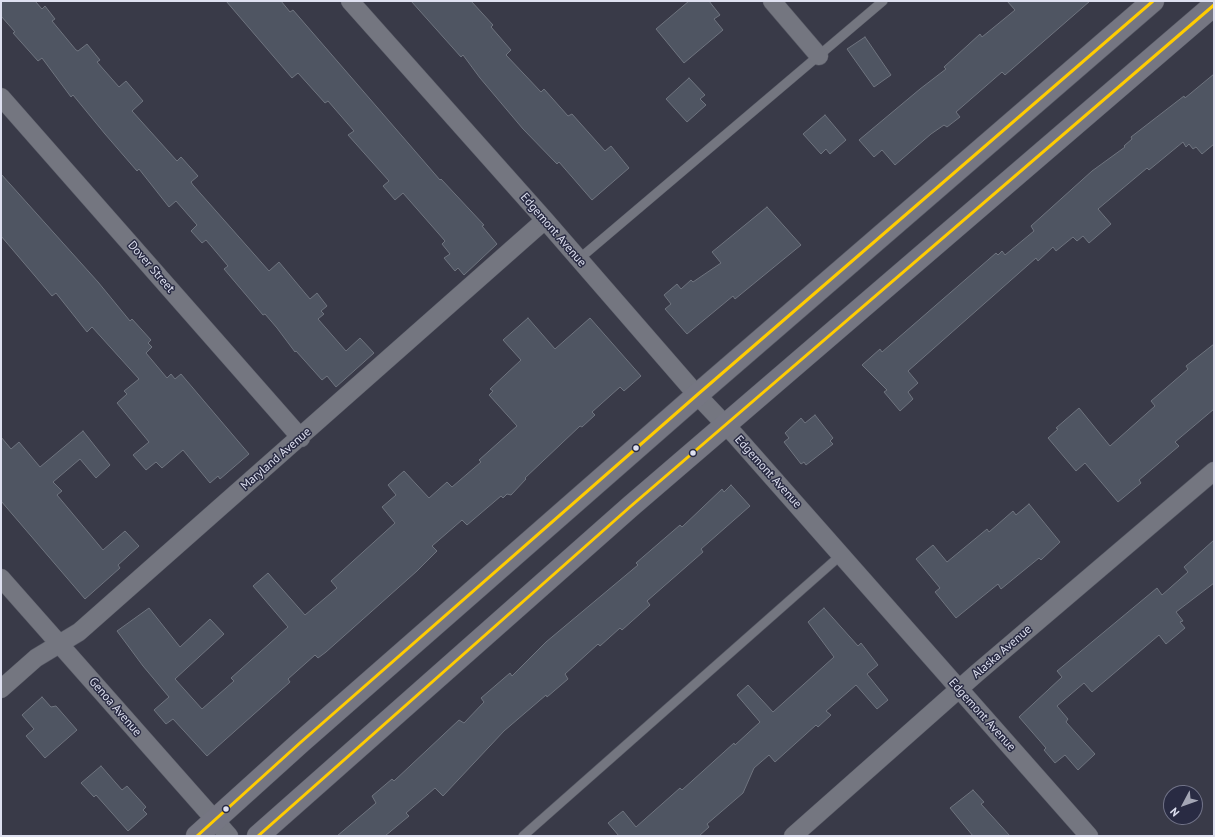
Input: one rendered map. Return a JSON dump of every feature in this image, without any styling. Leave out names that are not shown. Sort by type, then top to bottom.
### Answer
[{"type":"main road","points":[[197,836],[301,742],[697,395],[1153,1]]},
{"type":"main road","points":[[258,836],[725,424],[1214,5]]},
{"type":"street","name":"Edgemont Avenue","points":[[350,1],[545,220],[697,395],[725,424],[841,555],[958,690],[1089,836]]},
{"type":"street","points":[[772,1],[818,56]]},
{"type":"street","name":"Dover Street","points":[[1,97],[301,438]]},
{"type":"street","name":"Maryland Avenue","points":[[1,689],[36,658],[79,632],[301,438],[545,220]]},
{"type":"street","name":"Alaska Avenue","points":[[793,836],[958,690],[1214,471]]},
{"type":"street","name":"Genoa Avenue","points":[[1,578],[229,836]]},
{"type":"lane","points":[[579,259],[883,1]]},
{"type":"lane","points":[[523,836],[841,555]]},
{"type":"building","points":[[1,1],[35,1],[42,9],[45,6],[55,19],[52,21],[76,50],[78,51],[87,44],[100,60],[97,62],[119,87],[126,81],[143,101],[132,111],[177,161],[181,157],[198,176],[191,182],[193,185],[269,271],[279,262],[310,299],[317,293],[327,306],[321,311],[324,314],[318,319],[346,351],[360,338],[374,353],[336,387],[327,376],[322,380],[296,351],[295,352],[277,328],[265,314],[263,315],[224,269],[228,266],[206,240],[202,243],[191,231],[197,225],[176,201],[169,207],[139,169],[137,171],[73,95],[71,97],[42,58],[38,61],[13,33],[15,32],[1,16]]},
{"type":"building","points":[[226,1],[281,1],[290,12],[293,10],[440,180],[441,179],[484,225],[482,226],[497,244],[464,275],[458,268],[455,271],[444,258],[450,254],[442,244],[445,241],[403,193],[395,200],[383,186],[389,181],[348,135],[354,131],[328,101],[325,103],[298,73],[292,78]]},
{"type":"building","points":[[411,1],[471,1],[493,25],[491,27],[511,50],[506,55],[541,92],[544,89],[568,116],[572,114],[605,151],[611,146],[629,168],[592,200],[559,162],[557,164],[523,129],[480,78],[463,55],[461,57]]},
{"type":"building","points":[[689,1],[709,1],[720,15],[714,19],[723,30],[684,63],[656,29]]},
{"type":"building","points":[[1007,1],[1090,1],[1005,75],[1002,72],[956,112],[960,117],[947,127],[944,125],[931,134],[895,165],[882,150],[874,157],[859,140],[946,69],[944,67],[980,34],[982,37],[1015,10]]},
{"type":"building","points":[[865,37],[891,75],[874,87],[847,49]]},
{"type":"building","points":[[1214,74],[1214,144],[1202,154],[1196,147],[1193,149],[1189,144],[1186,147],[1183,142],[1149,170],[1147,168],[1098,209],[1111,224],[1089,243],[1083,236],[1077,241],[1073,237],[1056,251],[1053,247],[1038,261],[1036,258],[908,371],[918,383],[908,392],[913,399],[900,411],[884,392],[887,390],[862,365],[880,349],[882,352],[996,253],[998,255],[1002,251],[1005,255],[1034,231],[1031,226],[1092,171],[1125,147],[1124,146],[1132,139],[1131,137],[1184,96],[1185,98]]},
{"type":"building","points":[[689,78],[705,95],[700,99],[706,105],[687,122],[666,99]]},
{"type":"building","points":[[825,115],[846,140],[830,154],[826,149],[821,154],[803,134]]},
{"type":"building","points":[[1,174],[98,282],[130,321],[132,319],[151,340],[148,343],[152,347],[146,353],[167,378],[171,374],[175,379],[181,374],[249,454],[220,479],[218,476],[210,483],[183,450],[162,468],[156,462],[146,470],[133,455],[149,442],[117,403],[127,394],[124,391],[139,379],[92,327],[87,332],[56,293],[52,296],[1,236]]},
{"type":"building","points":[[767,207],[801,245],[735,299],[733,296],[687,334],[665,309],[671,304],[664,295],[677,284],[681,289],[691,280],[693,282],[721,263],[712,252]]},
{"type":"building","points":[[528,318],[555,349],[590,318],[641,376],[624,391],[620,387],[592,412],[595,415],[582,427],[580,426],[525,478],[526,479],[511,495],[507,494],[503,498],[501,496],[467,525],[462,520],[432,546],[437,551],[417,571],[326,652],[318,658],[315,655],[288,679],[290,682],[207,756],[173,719],[166,724],[154,710],[169,697],[143,666],[117,631],[149,608],[180,647],[210,619],[224,634],[175,679],[202,709],[234,681],[231,678],[288,627],[253,586],[268,573],[305,615],[337,588],[331,581],[395,523],[382,507],[396,495],[388,485],[404,471],[429,498],[447,482],[452,487],[481,462],[479,460],[517,426],[489,395],[493,391],[490,389],[521,360],[503,340]]},
{"type":"building","points":[[1214,344],[1214,409],[1175,442],[1179,446],[1139,480],[1141,483],[1118,502],[1085,463],[1076,471],[1048,438],[1058,429],[1056,428],[1079,408],[1110,446],[1155,406],[1151,401],[1188,369],[1186,366]]},
{"type":"building","points":[[815,415],[833,438],[830,441],[833,444],[806,465],[804,462],[801,464],[784,442],[789,438],[785,433],[801,418],[805,423]]},
{"type":"building","points":[[83,431],[110,465],[96,478],[80,459],[53,482],[62,491],[57,495],[103,550],[125,531],[139,546],[118,565],[120,568],[85,599],[1,501],[1,437],[11,449],[19,442],[40,467]]},
{"type":"building","points":[[731,485],[750,506],[701,549],[703,552],[647,601],[650,605],[622,630],[620,628],[600,646],[598,644],[565,674],[568,679],[547,697],[546,695],[504,731],[443,796],[435,788],[406,813],[409,816],[385,836],[337,836],[376,803],[372,796],[392,779],[394,781],[459,720],[464,723],[484,702],[481,698],[510,673],[512,676],[546,642],[638,565],[636,563],[680,525],[682,527],[722,489],[724,492]]},
{"type":"building","points":[[1029,504],[1060,542],[1041,560],[1039,558],[1001,589],[998,584],[956,618],[935,592],[940,588],[916,559],[933,545],[947,562],[987,529],[989,532],[1013,511],[1016,515]]},
{"type":"building","points":[[1214,540],[1214,583],[1176,612],[1183,621],[1180,622],[1185,628],[1166,644],[1159,635],[1092,692],[1084,683],[1057,706],[1068,719],[1066,722],[1095,754],[1078,770],[1065,755],[1055,763],[1044,750],[1046,748],[1019,717],[1062,677],[1057,671],[1157,588],[1162,595],[1188,572],[1184,567]]},
{"type":"building","points":[[824,608],[858,646],[861,643],[878,665],[867,674],[888,700],[877,709],[856,685],[826,711],[831,715],[818,727],[816,725],[775,762],[769,755],[754,768],[743,793],[707,824],[709,827],[699,836],[619,836],[608,823],[623,811],[636,827],[680,788],[682,790],[734,743],[735,745],[760,722],[737,695],[748,685],[773,712],[834,657],[808,622]]},
{"type":"building","points":[[42,697],[51,707],[56,706],[77,730],[45,758],[26,736],[34,729],[22,715]]},
{"type":"building","points":[[101,766],[122,790],[127,786],[146,807],[143,810],[147,814],[128,831],[96,795],[94,797],[81,783]]},
{"type":"building","points":[[973,790],[984,802],[981,804],[1010,836],[973,836],[950,808]]},
{"type":"transit line","points":[[197,836],[301,742],[697,395],[1153,1]]},
{"type":"transit line","points":[[258,836],[631,506],[1214,5]]}]
